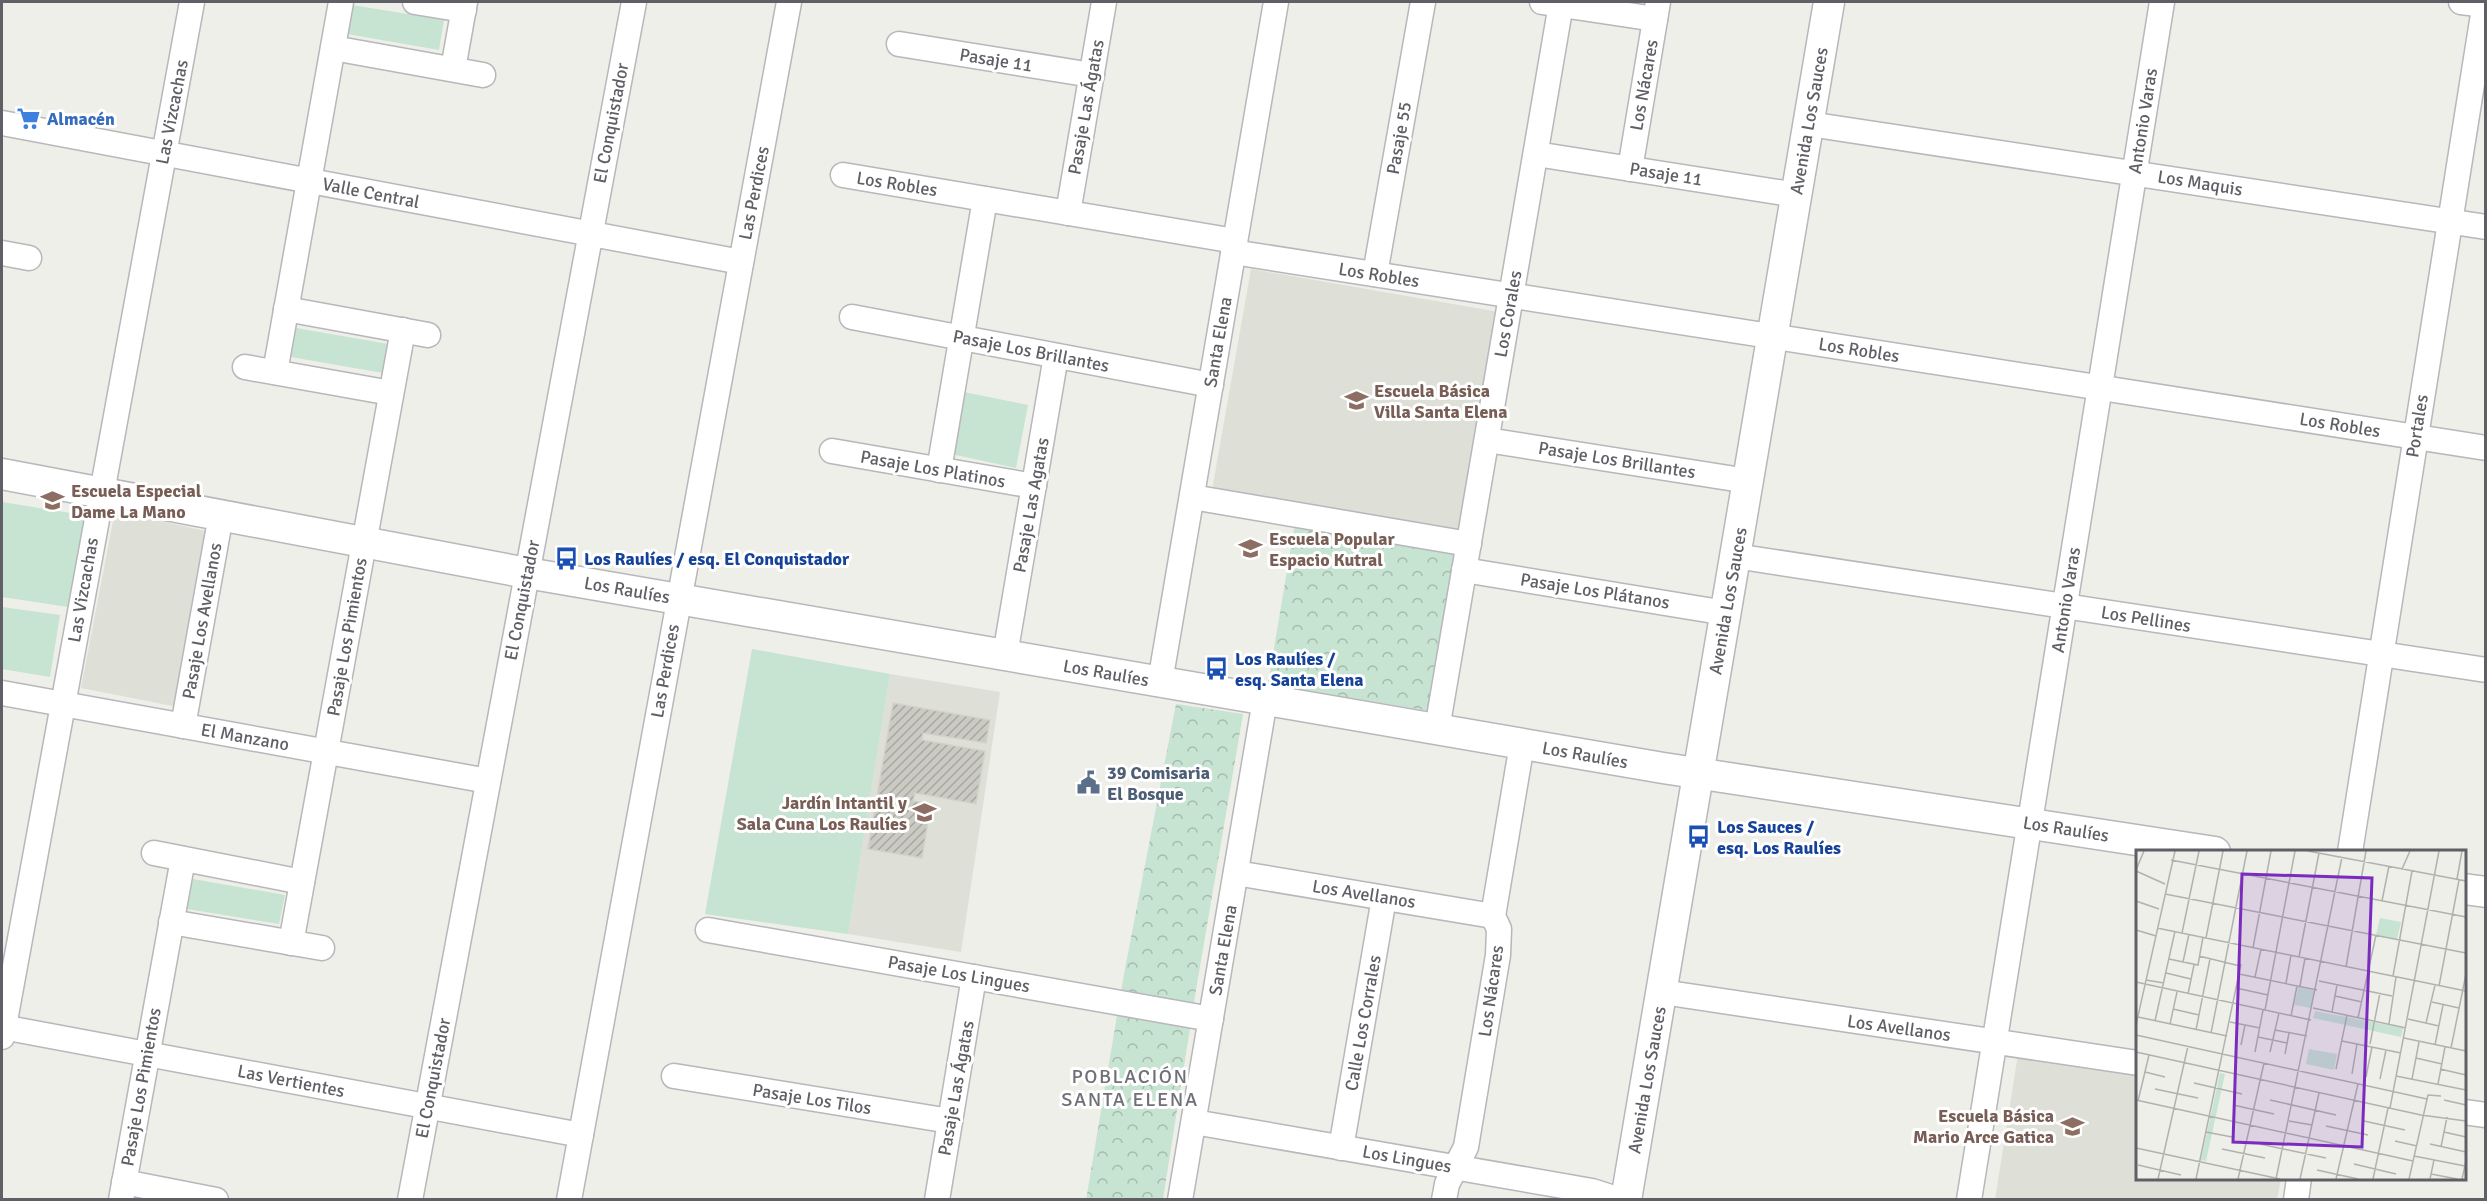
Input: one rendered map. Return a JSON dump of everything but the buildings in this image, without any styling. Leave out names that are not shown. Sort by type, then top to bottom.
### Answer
[{"type":"street","name":"Las Vizcachas","points":[[2,1030],[192,2]]},
{"type":"street","points":[[275,372],[341,2]]},
{"type":"street","points":[[415,2],[464,6],[453,69]]},
{"type":"street","name":"El Conquistador","points":[[410,1200],[634,2]]},
{"type":"street","name":"Las Perdices","points":[[569,1200],[789,2]]},
{"type":"street","name":"Pasaje Las Ágatas","points":[[1068,213],[1104,2]]},
{"type":"street","name":"Santa Elena","points":[[1160,682],[1276,2]]},
{"type":"street","name":"Pasaje 55","points":[[1375,274],[1423,2]]},
{"type":"street","name":"Avenida Los Sauces","points":[[1626,1200],[1829,2]]},
{"type":"street","name":"Antonio Varas","points":[[1969,1200],[2162,2]]},
{"type":"street","points":[[1552,3],[1656,10]]},
{"type":"street","name":"Los Corales","points":[[1437,729],[1536,154],[1552,3]]},
{"type":"street","name":"Portales","points":[[2350,850],[2450,222],[2479,3]]},
{"type":"street","name":"Los Nácares","points":[[1630,169],[1656,10]]},
{"type":"street","name":"Pasaje 11","points":[[899,44],[1092,75]]},
{"type":"street","points":[[333,48],[483,75]]},
{"type":"street","name":"Valle Central","points":[[2,123],[741,262]]},
{"type":"street","name":"Los Maquis","points":[[1809,124],[2486,227]]},
{"type":"street","name":"Pasaje 11","points":[[1536,154],[1797,195]]},
{"type":"street","name":"Los Robles","points":[[843,175],[1068,213],[1375,274],[2486,448]]},
{"type":"street","points":[[939,470],[985,199]]},
{"type":"street","points":[[2,254],[29,258]]},
{"type":"street","points":[[286,309],[428,335]]},
{"type":"street","name":"Pasaje Los Brillantes","points":[[852,317],[1211,385]]},
{"type":"street","name":"Pasaje Los Pimientos","points":[[291,943],[403,330]]},
{"type":"street","name":"Pasaje Las Agatas","points":[[1005,655],[1056,356]]},
{"type":"street","points":[[245,367],[391,393]]},
{"type":"street","name":"Pasaje Los Brillantes","points":[[1487,440],[1748,481]]},
{"type":"street","name":"Pasaje Los Platinos","points":[[832,451],[1034,486]]},
{"type":"street","name":"Los Raulíes","points":[[2,474],[527,573],[1522,744],[1698,774],[2202,850]]},
{"type":"street","points":[[1192,497],[1469,544]]},
{"type":"street","name":"Pasaje Los Avellanos","points":[[183,726],[221,515]]},
{"type":"street","name":"Los Pellines","points":[[1735,556],[2486,670]]},
{"type":"street","name":"Pasaje Los Plátanos","points":[[1464,570],[1726,613]]},
{"type":"street","name":"El Manzano","points":[[2,693],[488,782]]},
{"type":"street","name":"Santa Elena","points":[[1180,1200],[1265,700]]},
{"type":"street","name":"Los Nácares","points":[[1444,1200],[1447,1184],[1466,1147],[1498,956],[1499,929],[1493,916],[1522,744]]},
{"type":"street","points":[[154,853],[302,882]]},
{"type":"street","name":"Pasaje Los Pimientos","points":[[183,859],[123,1191],[216,1200]]},
{"type":"street","name":"Los Avellanos","points":[[1236,873],[1493,916]]},
{"type":"street","points":[[2466,889],[2486,892]]},
{"type":"street","name":"Calle Los Corrales","points":[[1341,1148],[1384,898]]},
{"type":"street","points":[[171,922],[322,948]]},
{"type":"street","name":"Pasaje Los Lingues","points":[[708,930],[1211,1018]]},
{"type":"street","name":"Pasaje Las Ágatas","points":[[937,1200],[974,977]]},
{"type":"street","name":"Los Avellanos","points":[[1662,992],[2136,1063]]},
{"type":"street","name":"Las Vertientes","points":[[2,1030],[147,1054],[580,1135]]},
{"type":"street","name":"Pasaje Los Tilos","points":[[674,1076],[950,1121]]},
{"type":"street","points":[[2466,1112],[2486,1115]]},
{"type":"street","name":"Los Lingues","points":[[1194,1122],[1597,1192],[1620,1200]]},
{"type":"street","points":[[2296,1200],[2299,1180]]},
{"type":"shaded area","name":"Escuela Básica Villa Santa Elena","points":[[1251,269],[1499,312],[1461,533],[1212,490]]},
{"type":"shaded area","points":[[115,511],[210,532],[178,707],[81,688]]},
{"type":"shaded area","name":"Jardín Intantil y Sala Cuna Los Raulíes","points":[[890,674],[1000,692],[961,952],[848,934]]},
{"type":"shaded area","name":"Escuela Básica Mario Arce Gatica","points":[[2018,1054],[2136,1073],[2136,1180],[2281,1180],[2277,1199],[1995,1200]]},
{"type":"green space","points":[[352,5],[444,20],[439,50],[347,34]]},
{"type":"green space","points":[[296,328],[388,344],[383,373],[291,357]]},
{"type":"green space","points":[[964,392],[1028,405],[1016,468],[951,454]]},
{"type":"green space","points":[[2,502],[89,516],[75,608],[2,597]]},
{"type":"green space","points":[[1295,523],[1456,550],[1430,711],[1268,684]]},
{"type":"green space","points":[[2,607],[60,615],[50,677],[2,669]]},
{"type":"green space","points":[[752,649],[890,674],[848,934],[705,914]]},
{"type":"green space","points":[[1176,704],[1243,714],[1163,1199],[1086,1200],[1124,974]]},
{"type":"green space","points":[[193,879],[285,895],[279,924],[187,909]]},
{"type":"place","name":"Almacén","points":[[29,119]]},
{"type":"place","name":"Escuela Básica Villa Santa Elena","points":[[1356,401]]},
{"type":"place","name":"Escuela Especial Dame La Mano","points":[[53,501]]},
{"type":"place","name":"Escuela Popular Espacio Kutral","points":[[1251,549]]},
{"type":"place","name":"Los Raulíes / esq. El Conquistador","points":[[566,559]]},
{"type":"place","name":"Los Raulíes / esq. Santa Elena","points":[[1217,669]]},
{"type":"place","name":"39 Comisaria El Bosque","points":[[1089,783]]},
{"type":"place","name":"Jardín Intantil y Sala Cuna Los Raulíes","points":[[925,813]]},
{"type":"place","name":"Los Sauces / esq. Los Raulíes","points":[[1699,837]]},
{"type":"place","name":"Escuela Básica Mario Arce Gatica","points":[[2072,1126]]},
{"type":"district","name":"POBLACIÓN SANTA ELENA","points":[[1130,1088]]}]
